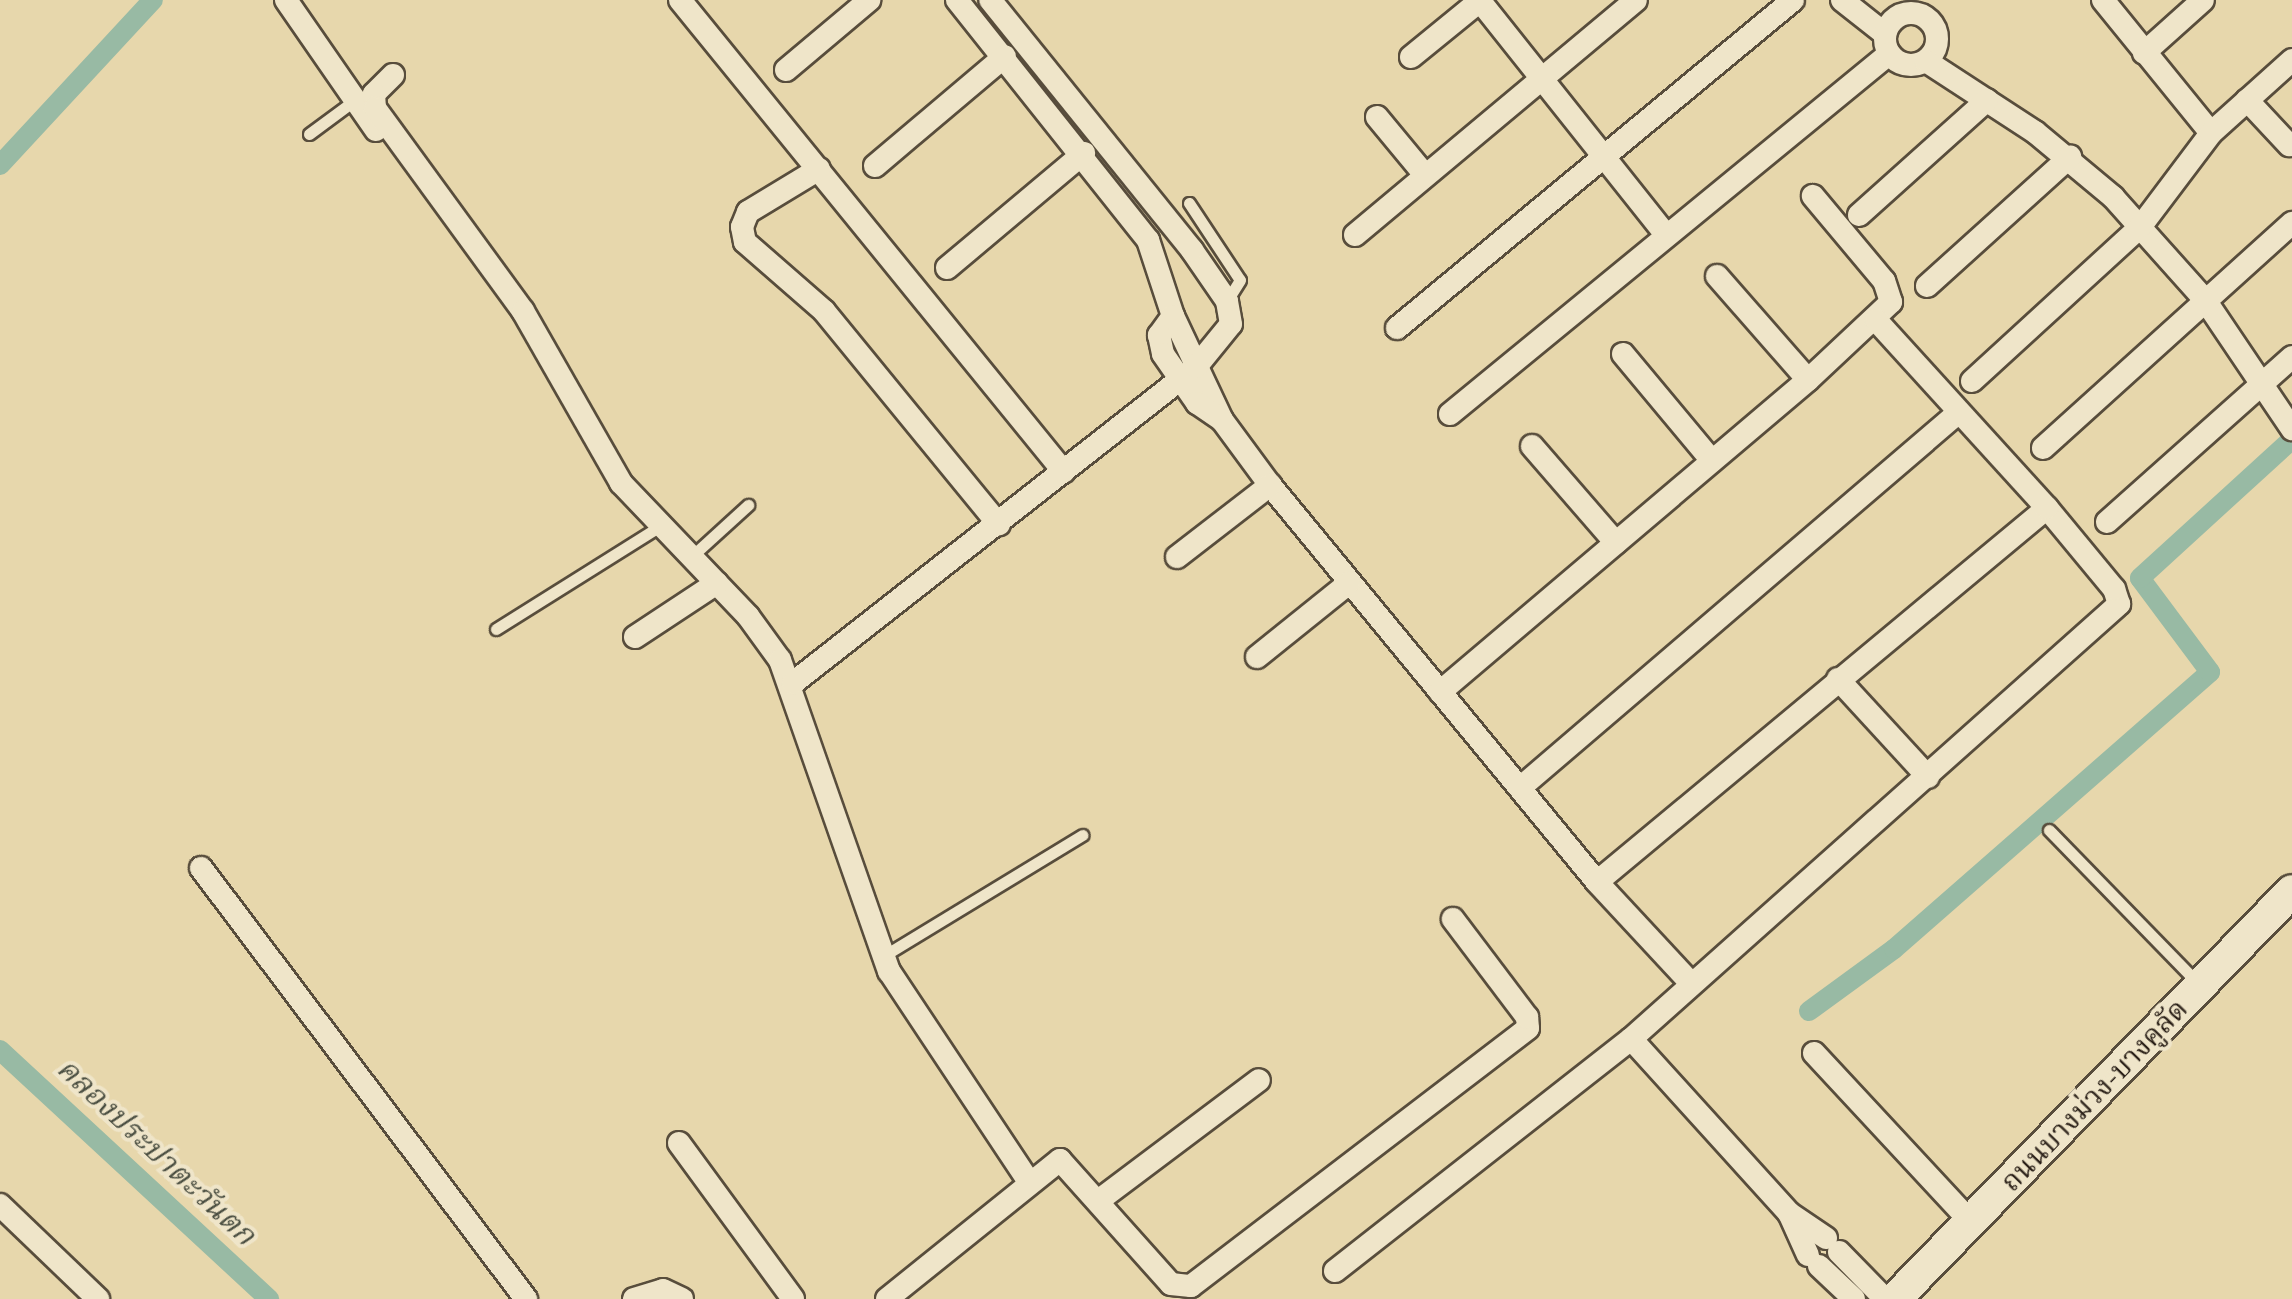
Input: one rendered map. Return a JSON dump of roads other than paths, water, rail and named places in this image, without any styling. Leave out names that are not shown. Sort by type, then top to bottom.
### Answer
[{"type":"street","points":[[286,0],[355,100],[506,302],[576,414],[593,455],[692,556],[769,642],[793,683],[829,810],[885,955],[922,1026],[1028,1180]]},
{"type":"street","points":[[680,0],[1064,472]]},
{"type":"street","points":[[786,70],[869,0]]},
{"type":"street","points":[[957,0],[1084,153],[1148,240],[1173,316],[1222,420],[1270,485],[1597,882],[1691,983]]},
{"type":"street","points":[[793,683],[999,525],[1196,367],[1228,335],[1227,301],[990,0]]},
{"type":"street","points":[[1411,57],[1481,0],[1540,80],[1666,235]]},
{"type":"street","points":[[1355,235],[1636,0]]},
{"type":"street","points":[[1397,328],[1793,0]]},
{"type":"street","points":[[1842,0],[1906,65],[1926,61],[2070,157],[2141,226],[2205,300],[2259,386],[2292,429]]},
{"type":"street","points":[[2103,0],[2211,133]]},
{"type":"street","points":[[2144,53],[2203,0]]},
{"type":"street","points":[[1450,414],[1666,235],[1887,44],[1910,6],[1925,16],[1937,33],[1926,61]]},
{"type":"street","points":[[875,166],[1005,56]]},
{"type":"street","points":[[1972,381],[2141,226],[2211,133],[2292,60]]},
{"type":"street","points":[[393,75],[374,94],[375,108],[523,311],[621,483]]},
{"type":"street","points":[[1859,215],[1987,100]]},
{"type":"street","points":[[2247,100],[2289,145]]},
{"type":"street","points":[[1377,117],[1425,175]]},
{"type":"street","points":[[947,268],[1084,153]]},
{"type":"street","points":[[1927,286],[2070,157]]},
{"type":"street","points":[[819,169],[748,212],[742,227],[745,242],[824,311],[999,525]]},
{"type":"street","points":[[1440,692],[1808,380],[1876,320],[1891,302],[1890,290],[1813,196]]},
{"type":"street","points":[[2043,448],[2292,223]]},
{"type":"street","points":[[1717,276],[1808,380]]},
{"type":"street","points":[[1173,316],[1158,343],[1178,380],[1222,420]]},
{"type":"street","points":[[1335,1271],[1631,1039],[2118,609],[2114,589],[2047,508],[1876,320]]},
{"type":"street","points":[[1623,354],[1712,461]]},
{"type":"street","points":[[2107,522],[2292,357]]},
{"type":"street","points":[[1520,788],[1959,412]]},
{"type":"street","points":[[1532,446],[1616,543]]},
{"type":"street","points":[[1177,557],[1270,485]]},
{"type":"street","points":[[1597,882],[2047,508]]},
{"type":"street","points":[[635,637],[717,583]]},
{"type":"street","points":[[1257,657],[1349,583]]},
{"type":"street","points":[[1838,679],[1928,777]]},
{"type":"street","points":[[201,868],[526,1299]]},
{"type":"street","name":"ถนนบางม่วง-บางคูลัด","points":[[1895,1299],[2203,988],[2292,891]]},
{"type":"street","points":[[887,1299],[1028,1180],[1063,1160],[1171,1284],[1191,1286],[1526,1031],[1527,1017],[1453,919]]},
{"type":"street","points":[[1631,1039],[1789,1213],[1832,1245],[1885,1299]]},
{"type":"street","points":[[1814,1053],[1972,1223]]},
{"type":"street","points":[[1098,1201],[1259,1080]]},
{"type":"street","points":[[679,1143],[793,1299]]},
{"type":"street","points":[[0,1205],[98,1299]]},
{"type":"street","points":[[1789,1213],[1814,1260],[1854,1299]]},
{"type":"street","points":[[634,1299],[663,1290],[682,1299]]},
{"type":"lane","points":[[309,134],[355,100]]},
{"type":"lane","points":[[1189,203],[1240,280],[1240,289],[1227,301]]},
{"type":"lane","points":[[692,556],[748,505]]},
{"type":"lane","points":[[496,629],[662,525]]},
{"type":"lane","points":[[2049,830],[2203,988]]},
{"type":"lane","points":[[885,955],[1082,835]]},
{"type":"waterway","points":[[0,165],[153,0]]},
{"type":"waterway","points":[[1809,1011],[1894,949],[2210,672],[2140,578],[2292,439]]},
{"type":"waterway","name":"คลองประปาตะวันตก","points":[[0,1050],[269,1299]]}]
